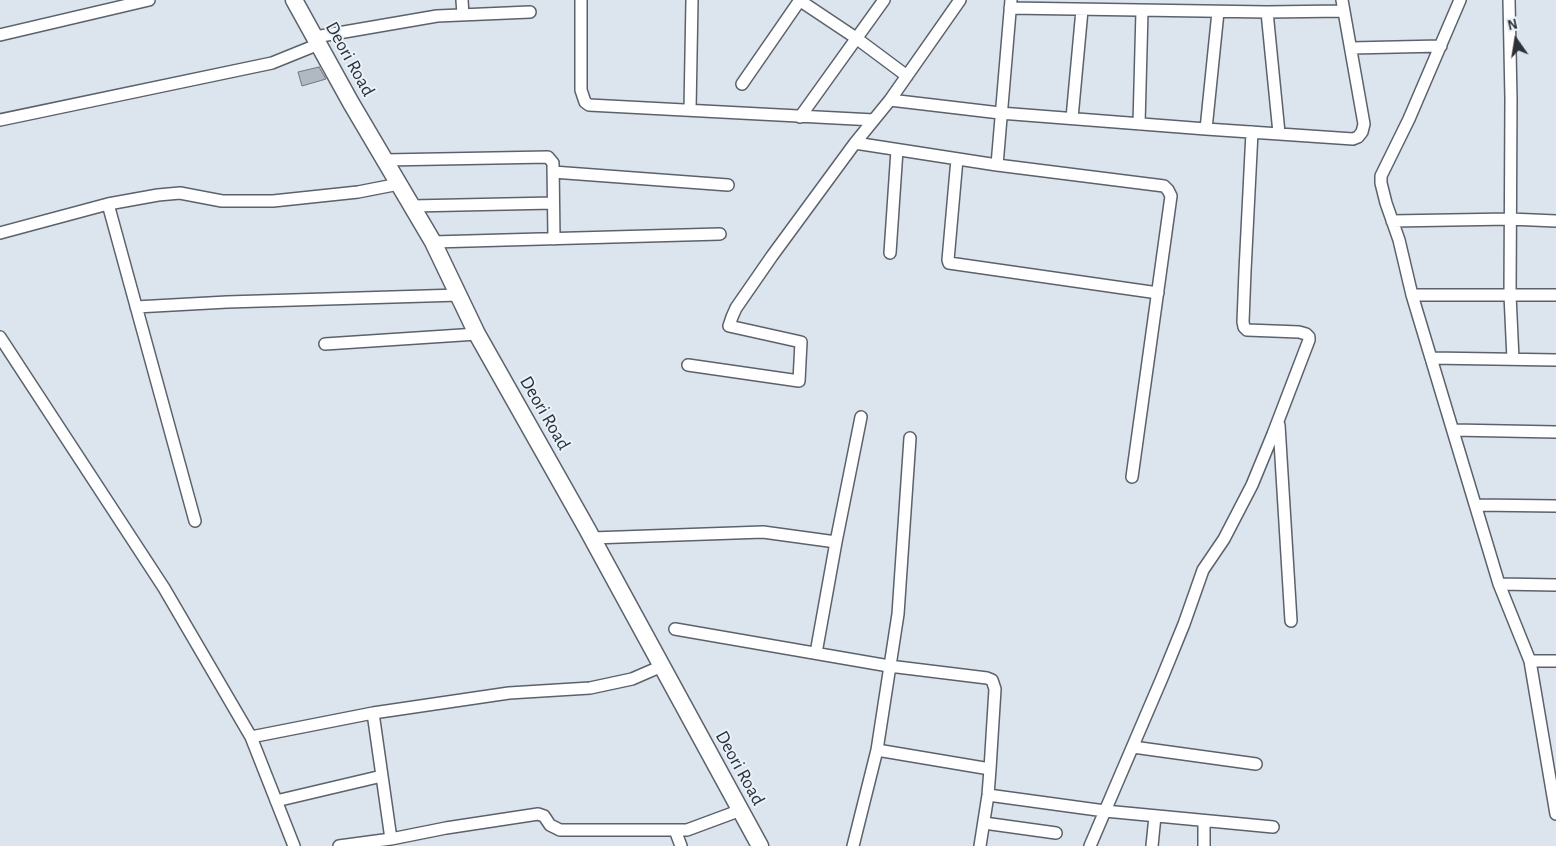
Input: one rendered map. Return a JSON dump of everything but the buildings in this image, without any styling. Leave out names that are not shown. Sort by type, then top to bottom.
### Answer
[{"type":"street","points":[[0,35],[149,0]]},
{"type":"street","name":"Deori Road","points":[[294,0],[351,103],[434,242],[477,334],[592,538],[760,846]]},
{"type":"street","points":[[462,0],[463,15]]},
{"type":"street","points":[[581,0],[581,90],[585,102],[589,105],[874,120]]},
{"type":"street","points":[[690,110],[692,0]]},
{"type":"street","points":[[742,84],[800,0],[907,76]]},
{"type":"street","points":[[800,117],[884,0]]},
{"type":"street","points":[[688,365],[799,380],[801,342],[729,326],[736,308],[856,143],[890,100],[960,0]]},
{"type":"street","points":[[1460,0],[1409,119],[1381,176],[1386,203],[1399,240],[1412,295],[1499,584],[1530,661],[1556,814]]},
{"type":"street","points":[[1509,0],[1511,98],[1510,295],[1513,360]]},
{"type":"street","points":[[890,100],[1000,113],[1139,124],[1358,137],[1362,132],[1364,124],[1343,6],[1267,12],[1218,12],[1082,10],[1010,4],[1000,113],[997,165]]},
{"type":"street","points":[[1072,118],[1082,10]]},
{"type":"street","points":[[1139,124],[1142,11]]},
{"type":"street","points":[[0,120],[272,63],[317,41],[437,16],[530,12]]},
{"type":"street","points":[[1206,129],[1218,12]]},
{"type":"street","points":[[1267,12],[1279,133]]},
{"type":"street","points":[[1351,48],[1441,46]]},
{"type":"street","points":[[1090,846],[1184,624],[1203,570],[1224,539],[1245,501],[1279,420],[1309,340],[1306,334],[1300,332],[1247,330],[1244,327],[1245,262],[1252,132]]},
{"type":"street","points":[[856,143],[997,165],[1164,186],[1168,190],[1171,196],[1132,477]]},
{"type":"street","points":[[890,253],[897,150]]},
{"type":"street","points":[[385,160],[546,156],[553,163],[554,239]]},
{"type":"street","points":[[957,159],[948,260],[950,263],[1158,293]]},
{"type":"street","points":[[553,172],[728,185]]},
{"type":"street","points":[[0,233],[108,204],[158,195],[180,193],[222,201],[273,202],[358,192],[399,184]]},
{"type":"street","points":[[412,206],[553,203]]},
{"type":"street","points":[[108,204],[194,521]]},
{"type":"street","points":[[1392,221],[1510,219],[1556,221]]},
{"type":"street","points":[[434,242],[720,234]]},
{"type":"street","points":[[1412,295],[1556,295]]},
{"type":"street","points":[[136,307],[236,302],[459,296]]},
{"type":"street","points":[[325,344],[477,334]]},
{"type":"street","points":[[0,337],[164,588],[251,737],[294,846]]},
{"type":"street","points":[[1432,358],[1556,360]]},
{"type":"street","points":[[816,653],[861,417]]},
{"type":"street","points":[[1279,420],[1292,621]]},
{"type":"street","points":[[1453,430],[1556,432]]},
{"type":"street","points":[[853,846],[877,750],[898,614],[910,438]]},
{"type":"street","points":[[1476,505],[1556,506]]},
{"type":"street","points":[[592,538],[763,532],[836,542]]},
{"type":"street","points":[[1499,584],[1556,585]]},
{"type":"street","points":[[675,629],[889,666],[992,680],[995,689],[990,769],[980,846]]},
{"type":"street","points":[[1530,661],[1556,661]]},
{"type":"street","points":[[251,737],[373,713],[509,693],[590,688],[632,679],[662,666]]},
{"type":"street","points":[[373,713],[391,839]]},
{"type":"street","points":[[1133,747],[1256,764]]},
{"type":"street","points":[[877,750],[990,769]]},
{"type":"street","points":[[276,801],[382,776]]},
{"type":"street","points":[[988,795],[1105,811],[1273,826]]},
{"type":"street","points":[[339,846],[538,814],[544,816],[550,825],[560,830],[687,830],[741,810]]},
{"type":"street","points":[[1152,846],[1154,816]]},
{"type":"street","points":[[1204,821],[1204,846]]},
{"type":"street","points":[[984,823],[1056,833]]},
{"type":"street","points":[[675,830],[681,846]]}]
